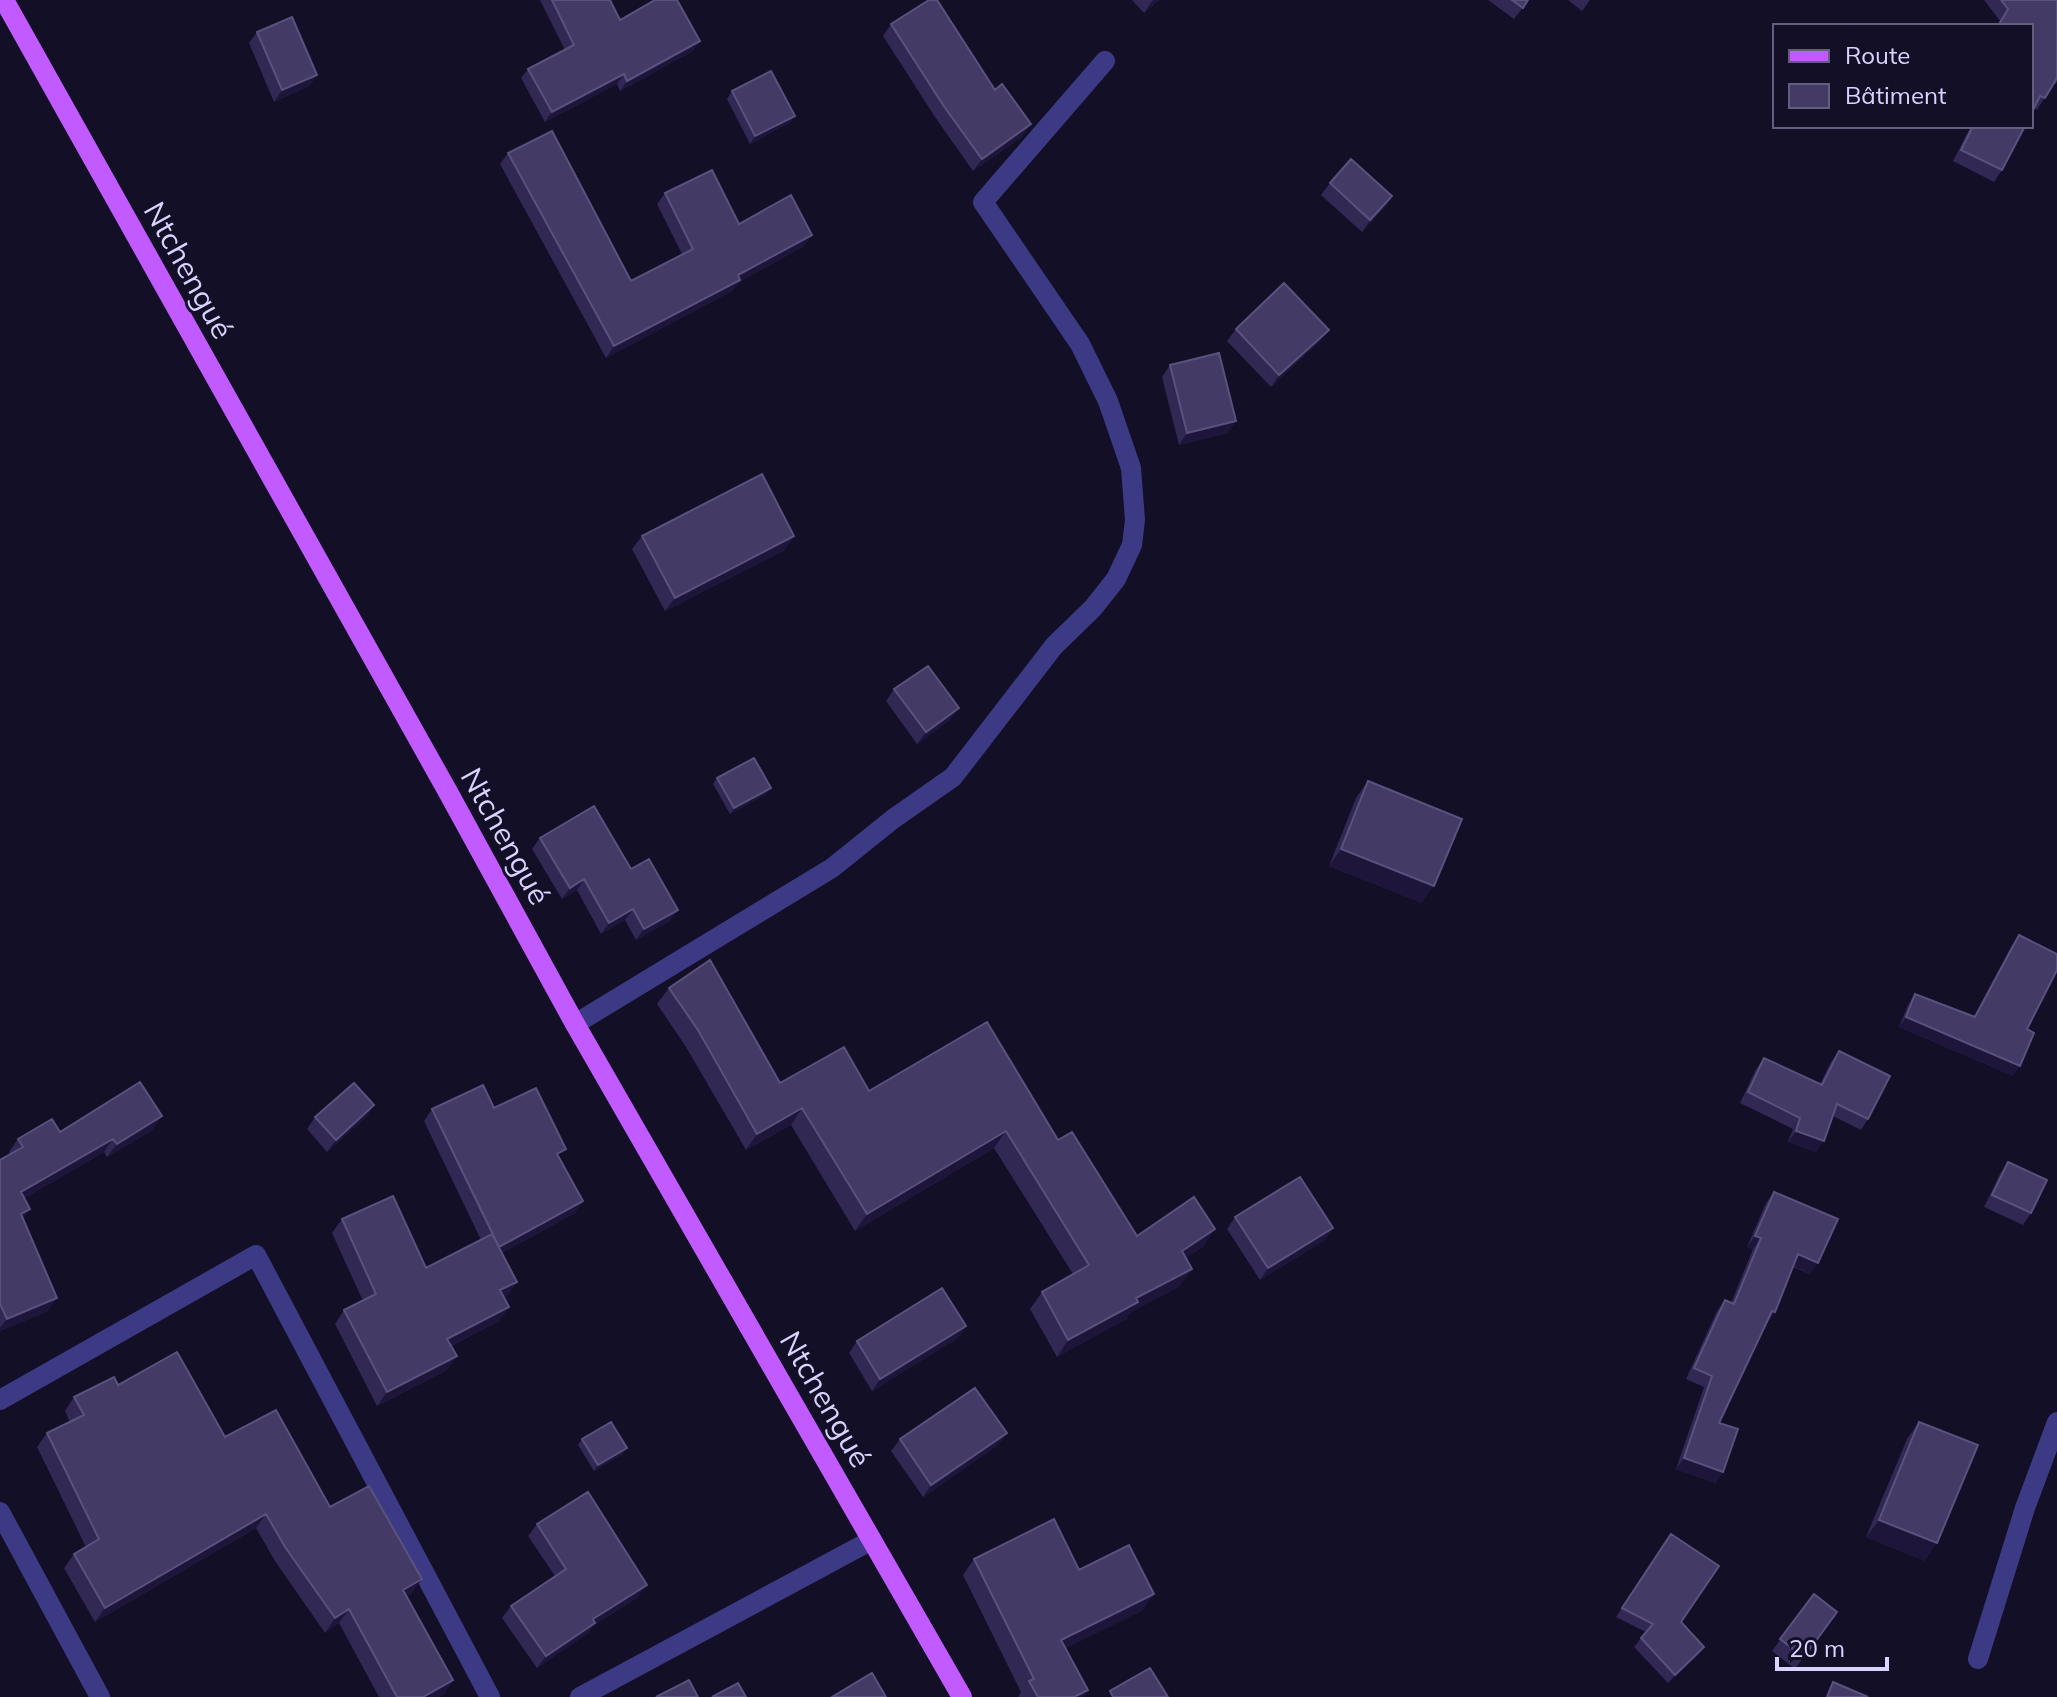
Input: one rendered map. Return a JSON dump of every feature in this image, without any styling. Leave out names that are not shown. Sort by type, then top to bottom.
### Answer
[{"type":"main road","name":"Ntchengué","points":[[4,0],[575,1024],[962,1697]]},
{"type":"street","points":[[575,1024],[832,868],[893,819],[953,777],[1054,646],[1093,608],[1116,579],[1132,545],[1135,520],[1131,468],[1108,401],[1080,344],[983,202],[1105,61]]},
{"type":"street","points":[[0,1400],[256,1255],[490,1697]]},
{"type":"street","points":[[1978,1659],[2025,1508],[2057,1422]]},
{"type":"street","points":[[0,1512],[100,1697]]},
{"type":"street","points":[[580,1697],[872,1540]]},
{"type":"building","points":[[552,0],[610,0],[620,20],[655,0],[677,0],[700,41],[627,81],[624,74],[552,112],[528,69],[574,45]]},
{"type":"building","points":[[929,0],[937,0],[995,90],[1002,84],[1031,124],[982,159],[891,24]]},
{"type":"building","points":[[1512,0],[1528,0],[1523,8]]},
{"type":"building","points":[[2001,0],[2057,0],[2057,78],[2045,98],[2040,96],[2033,110],[2033,24],[1999,24],[2008,9]]},
{"type":"building","points":[[292,17],[317,75],[282,90],[257,32]]},
{"type":"building","points":[[771,71],[795,116],[755,136],[732,91]]},
{"type":"building","points":[[1972,128],[2024,128],[2002,170],[1961,150]]},
{"type":"building","points":[[552,131],[631,281],[693,249],[665,193],[712,170],[739,224],[791,195],[812,235],[738,275],[740,280],[614,346],[508,153]]},
{"type":"building","points":[[1351,159],[1392,196],[1370,220],[1330,183]]},
{"type":"building","points":[[1284,283],[1329,330],[1279,375],[1236,329]]},
{"type":"building","points":[[1219,353],[1236,421],[1187,433],[1170,365]]},
{"type":"building","points":[[762,474],[794,536],[675,598],[642,536]]},
{"type":"building","points":[[928,666],[959,708],[926,732],[894,689]]},
{"type":"building","points":[[754,758],[771,788],[734,808],[717,778]]},
{"type":"building","points":[[1368,781],[1462,819],[1434,886],[1341,849]]},
{"type":"building","points":[[594,806],[631,869],[649,859],[678,910],[644,929],[633,909],[609,923],[584,879],[570,888],[540,838]]},
{"type":"building","points":[[2019,935],[2057,954],[2057,970],[2027,1029],[2034,1033],[2020,1066],[1906,1017],[1915,994],[1975,1017]]},
{"type":"building","points":[[710,960],[780,1083],[844,1047],[869,1091],[987,1022],[1058,1140],[1072,1132],[1137,1236],[1194,1197],[1215,1229],[1182,1251],[1192,1269],[1136,1298],[1138,1302],[1068,1340],[1042,1292],[1089,1265],[1006,1131],[867,1214],[802,1108],[757,1134],[698,1030],[669,988]]},
{"type":"building","points":[[1839,1051],[1890,1076],[1868,1119],[1837,1104],[1824,1141],[1796,1131],[1800,1118],[1748,1092],[1764,1058],[1822,1085]]},
{"type":"building","points":[[140,1082],[162,1116],[117,1144],[113,1139],[21,1192],[30,1209],[21,1214],[57,1298],[7,1319],[0,1304],[0,1160],[23,1147],[18,1139],[52,1119],[60,1132]]},
{"type":"building","points":[[354,1083],[374,1105],[336,1140],[315,1117]]},
{"type":"building","points":[[483,1085],[494,1108],[536,1088],[566,1149],[557,1154],[583,1201],[499,1247],[432,1109]]},
{"type":"building","points":[[2008,1162],[2047,1180],[2031,1213],[1992,1195]]},
{"type":"building","points":[[1300,1177],[1333,1228],[1268,1268],[1235,1217]]},
{"type":"building","points":[[1774,1192],[1838,1219],[1818,1263],[1798,1254],[1775,1312],[1772,1311],[1719,1423],[1738,1429],[1723,1472],[1684,1458],[1712,1376],[1694,1368],[1725,1300],[1734,1304],[1761,1238],[1755,1236]]},
{"type":"building","points":[[393,1196],[426,1268],[492,1234],[517,1282],[500,1290],[509,1307],[447,1339],[457,1356],[387,1392],[344,1310],[376,1294],[342,1219]]},
{"type":"building","points":[[942,1288],[966,1326],[880,1379],[857,1341]]},
{"type":"building","points":[[177,1352],[225,1437],[276,1410],[330,1507],[369,1486],[422,1579],[403,1590],[453,1680],[423,1697],[397,1697],[349,1609],[335,1618],[285,1547],[266,1514],[105,1608],[74,1554],[99,1539],[47,1433],[84,1415],[74,1397],[114,1377],[118,1385]]},
{"type":"building","points":[[975,1388],[1007,1433],[931,1485],[900,1439]]},
{"type":"building","points":[[611,1422],[627,1448],[598,1465],[582,1439]]},
{"type":"building","points":[[1919,1422],[1978,1445],[1937,1543],[1879,1520]]},
{"type":"building","points":[[588,1492],[647,1585],[593,1619],[595,1623],[546,1656],[511,1606],[566,1569],[537,1524]]},
{"type":"building","points":[[1054,1519],[1079,1570],[1129,1545],[1154,1594],[1061,1640],[1088,1690],[1074,1697],[1038,1697],[1029,1681],[1034,1679],[974,1559]]},
{"type":"building","points":[[1671,1534],[1719,1566],[1681,1622],[1704,1647],[1675,1675],[1641,1638],[1653,1624],[1622,1608]]},
{"type":"building","points":[[1814,1594],[1837,1612],[1804,1657],[1780,1639]]},
{"type":"building","points":[[1150,1668],[1168,1697],[1113,1697],[1110,1691]]},
{"type":"building","points":[[872,1673],[886,1697],[832,1697]]},
{"type":"building","points":[[689,1680],[698,1697],[656,1697]]},
{"type":"building","points":[[1833,1682],[1868,1697],[1827,1697]]},
{"type":"building","points":[[738,1683],[746,1697],[712,1697]]}]
